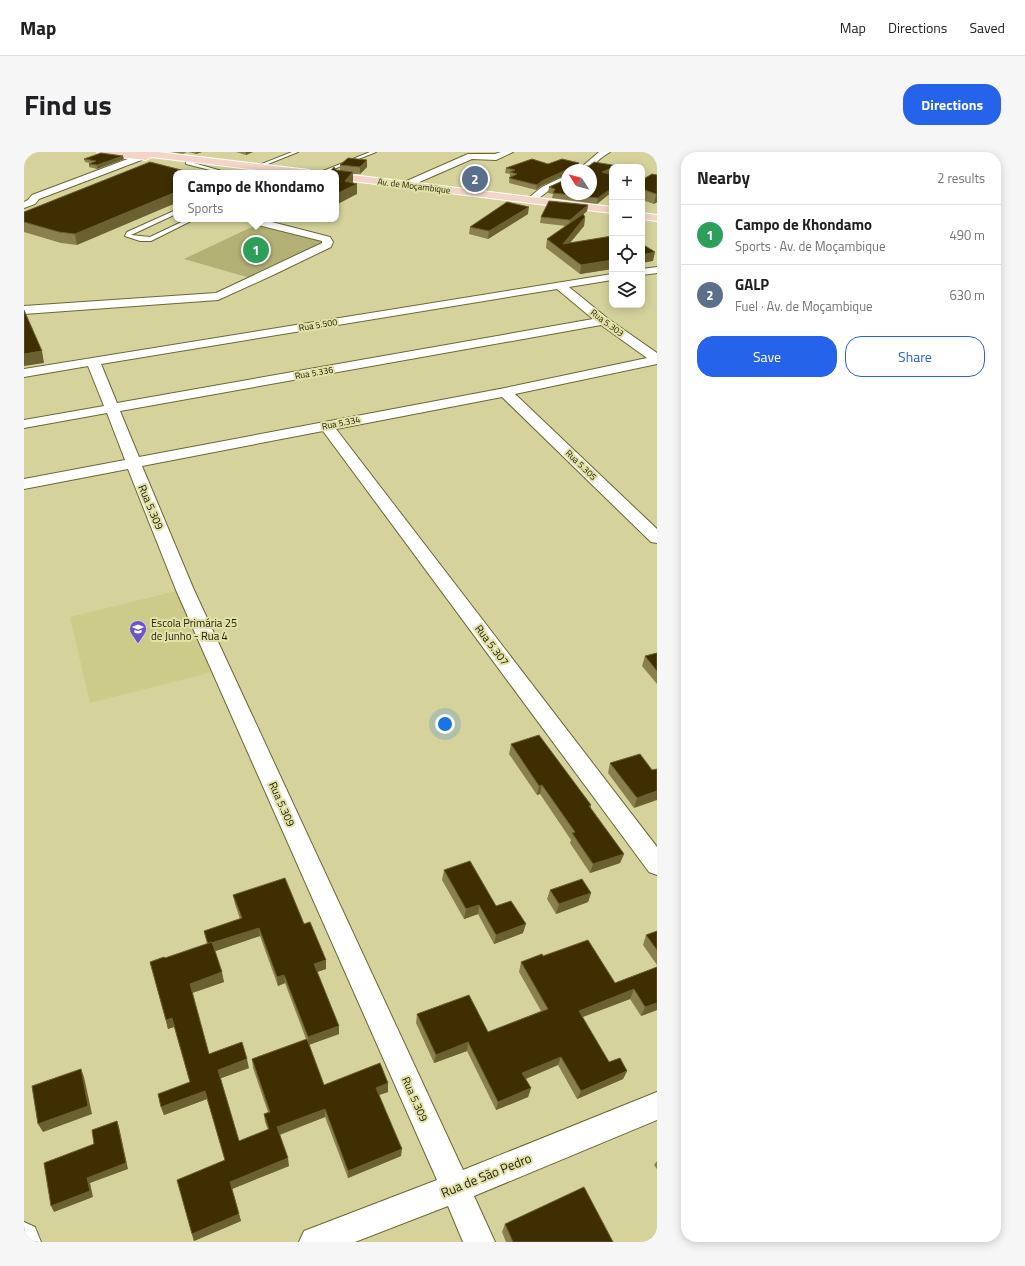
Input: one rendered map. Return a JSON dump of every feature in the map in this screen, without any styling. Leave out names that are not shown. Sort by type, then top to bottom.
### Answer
[{"type":"highway","points":[[102,152],[137,154],[282,170]]},
{"type":"highway","points":[[137,154],[188,163],[250,170]]},
{"type":"highway","name":"Av. de Moçambique","points":[[339,176],[609,210]]},
{"type":"highway","name":"Av. de Moçambique","points":[[339,180],[609,213]]},
{"type":"highway","points":[[645,213],[657,215]]},
{"type":"highway","points":[[645,216],[657,215]]},
{"type":"street","points":[[405,185],[469,154],[496,157],[509,152]]},
{"type":"street","points":[[589,164],[598,156],[606,152]]},
{"type":"street","points":[[24,205],[32,202],[35,197],[137,154]]},
{"type":"street","points":[[531,200],[546,188],[561,181]]},
{"type":"street","points":[[24,310],[218,296],[327,245],[328,242],[326,239],[258,222]]},
{"type":"street","points":[[645,272],[657,270]]},
{"type":"street","name":"Rua 5.500","points":[[24,374],[609,277]]},
{"type":"street","name":"Rua 5.303","points":[[559,285],[604,321],[657,359]]},
{"type":"street","name":"Rua 5.336","points":[[24,424],[604,321]]},
{"type":"street","name":"Rua 5.334","points":[[24,484],[505,392],[657,359]]},
{"type":"street","name":"Rua 5.309","points":[[92,362],[112,408],[132,463],[184,587],[456,1188],[479,1242]]},
{"type":"street","name":"Rua 5.305","points":[[505,392],[657,538]]},
{"type":"street","name":"Rua 5.307","points":[[328,426],[657,865]]},
{"type":"street","name":"Rua de São Pedro","points":[[315,1242],[456,1188],[657,1106]]},
{"type":"lane","points":[[256,167],[296,152]]},
{"type":"lane","points":[[328,170],[374,152]]},
{"type":"lane","points":[[188,163],[215,170]]},
{"type":"lane","points":[[173,213],[129,233],[128,236],[140,239],[151,239],[186,222]]},
{"type":"shaded area","points":[[256,225],[326,241],[254,279],[184,259]]},
{"type":"shaded area","name":"Escola Primária 25 de Junho - Rua 4","points":[[176,591],[213,672],[90,703],[70,617]]},
{"type":"building","points":[[101,153],[123,156],[97,165],[89,164],[96,161],[84,159]]},
{"type":"building","points":[[348,158],[367,160],[360,167],[340,165]]},
{"type":"building","points":[[532,159],[548,164],[562,159],[579,163],[561,164],[561,172],[537,185],[509,178],[517,174],[510,172],[515,170],[506,168]]},
{"type":"building","points":[[150,162],[181,170],[173,170],[173,193],[75,234],[59,232],[24,222],[24,212]]},
{"type":"building","points":[[594,162],[609,164],[609,169],[602,172],[609,174],[609,190],[598,198],[597,164],[592,164]]},
{"type":"building","points":[[339,170],[353,172],[345,181],[357,184],[339,193]]},
{"type":"building","points":[[652,174],[657,175],[657,194],[645,190],[645,178]]},
{"type":"building","points":[[561,182],[561,194],[553,193],[555,189],[549,187]]},
{"type":"building","points":[[549,201],[588,205],[570,220],[541,217]]},
{"type":"building","points":[[507,202],[529,207],[489,231],[470,227]]},
{"type":"building","points":[[583,214],[585,217],[563,244],[609,236],[609,260],[581,265],[547,239]]},
{"type":"building","points":[[645,246],[655,252],[645,254]]},
{"type":"building","points":[[24,310],[42,351],[24,354]]},
{"type":"building","points":[[657,653],[657,671],[645,656]]},
{"type":"building","points":[[539,735],[591,805],[589,806],[624,854],[593,864],[572,833],[575,832],[542,785],[539,786],[511,744]]},
{"type":"building","points":[[640,754],[652,770],[657,769],[657,791],[637,798],[610,763]]},
{"type":"building","points":[[470,861],[496,906],[511,901],[526,924],[496,935],[479,905],[466,909],[444,870]]},
{"type":"building","points":[[285,878],[304,924],[310,922],[326,960],[314,964],[339,1026],[308,1037],[284,975],[277,977],[259,928],[208,944],[204,931],[242,918],[233,895]]},
{"type":"building","points":[[582,879],[591,893],[559,904],[550,890]]},
{"type":"building","points":[[657,931],[657,950],[646,935]]},
{"type":"building","points":[[588,940],[615,983],[657,967],[657,1003],[645,1007],[634,989],[579,1011],[609,1062],[620,1058],[627,1071],[581,1091],[561,1057],[522,1073],[531,1088],[498,1102],[468,1042],[436,1055],[417,1014],[469,995],[488,1032],[548,1009],[521,962]]},
{"type":"building","points":[[212,942],[222,972],[190,984],[209,1054],[242,1042],[247,1059],[218,1070],[239,1141],[269,1129],[264,1114],[270,1112],[252,1059],[307,1039],[324,1085],[380,1063],[388,1083],[376,1088],[402,1149],[348,1171],[325,1109],[277,1127],[288,1158],[230,1182],[239,1214],[192,1234],[177,1180],[225,1160],[205,1091],[161,1107],[158,1094],[190,1082],[172,1018],[166,1020],[150,962]]},
{"type":"building","points":[[81,1069],[88,1106],[38,1124],[32,1086]]},
{"type":"building","points":[[117,1121],[126,1163],[87,1178],[90,1191],[51,1206],[44,1163],[94,1144],[92,1130]]},
{"type":"building","points":[[584,1187],[613,1242],[513,1242],[505,1224]]},
{"type":"place","name":"GALP","points":[[475,179]]},
{"type":"place","name":"Campo de Khondamo","points":[[256,250]]},
{"type":"place","name":"Escola Primária 25 de Junho - Rua 4","points":[[138,644]]}]
